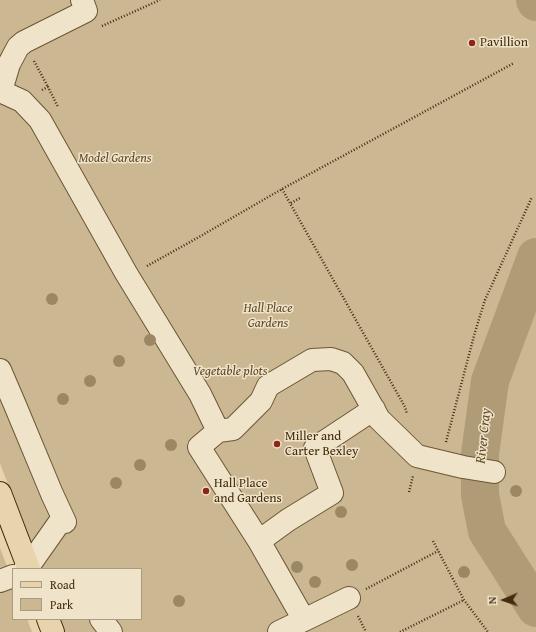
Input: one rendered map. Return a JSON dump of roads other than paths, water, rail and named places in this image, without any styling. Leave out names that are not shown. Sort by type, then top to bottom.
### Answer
[{"type":"main road","points":[[0,493],[23,568]]},
{"type":"main road","points":[[48,620],[53,632]]},
{"type":"lane","points":[[84,5],[18,47],[9,64],[0,91],[22,101],[40,120],[126,273],[200,394],[218,431]]},
{"type":"lane","points":[[304,620],[259,541],[199,447],[218,431],[233,429],[260,401],[268,386],[312,360],[331,359],[343,363],[352,373],[379,419],[417,456],[463,467],[494,472]]},
{"type":"lane","points":[[0,370],[65,522],[59,522],[25,568]]},
{"type":"lane","points":[[259,541],[288,520],[332,493],[315,448],[374,409]]},
{"type":"lane","points":[[0,581],[12,576]]},
{"type":"lane","points":[[279,632],[348,598]]},
{"type":"lane","points":[[102,620],[110,632]]},
{"type":"waterway","name":"River Cray","points":[[536,257],[490,381],[480,454],[480,495],[487,531],[536,608]]},
{"type":"place","name":"Pavillion","points":[[472,43]]},
{"type":"place","name":"Miller and Carter Bexley","points":[[277,444]]},
{"type":"place","name":"Hall Place and Gardens","points":[[206,491]]},
{"type":"park label","name":"Model Gardens","points":[[115,159]]},
{"type":"park label","name":"Hall Place Gardens","points":[[268,316]]},
{"type":"park label","name":"Vegetable plots","points":[[230,372]]}]
